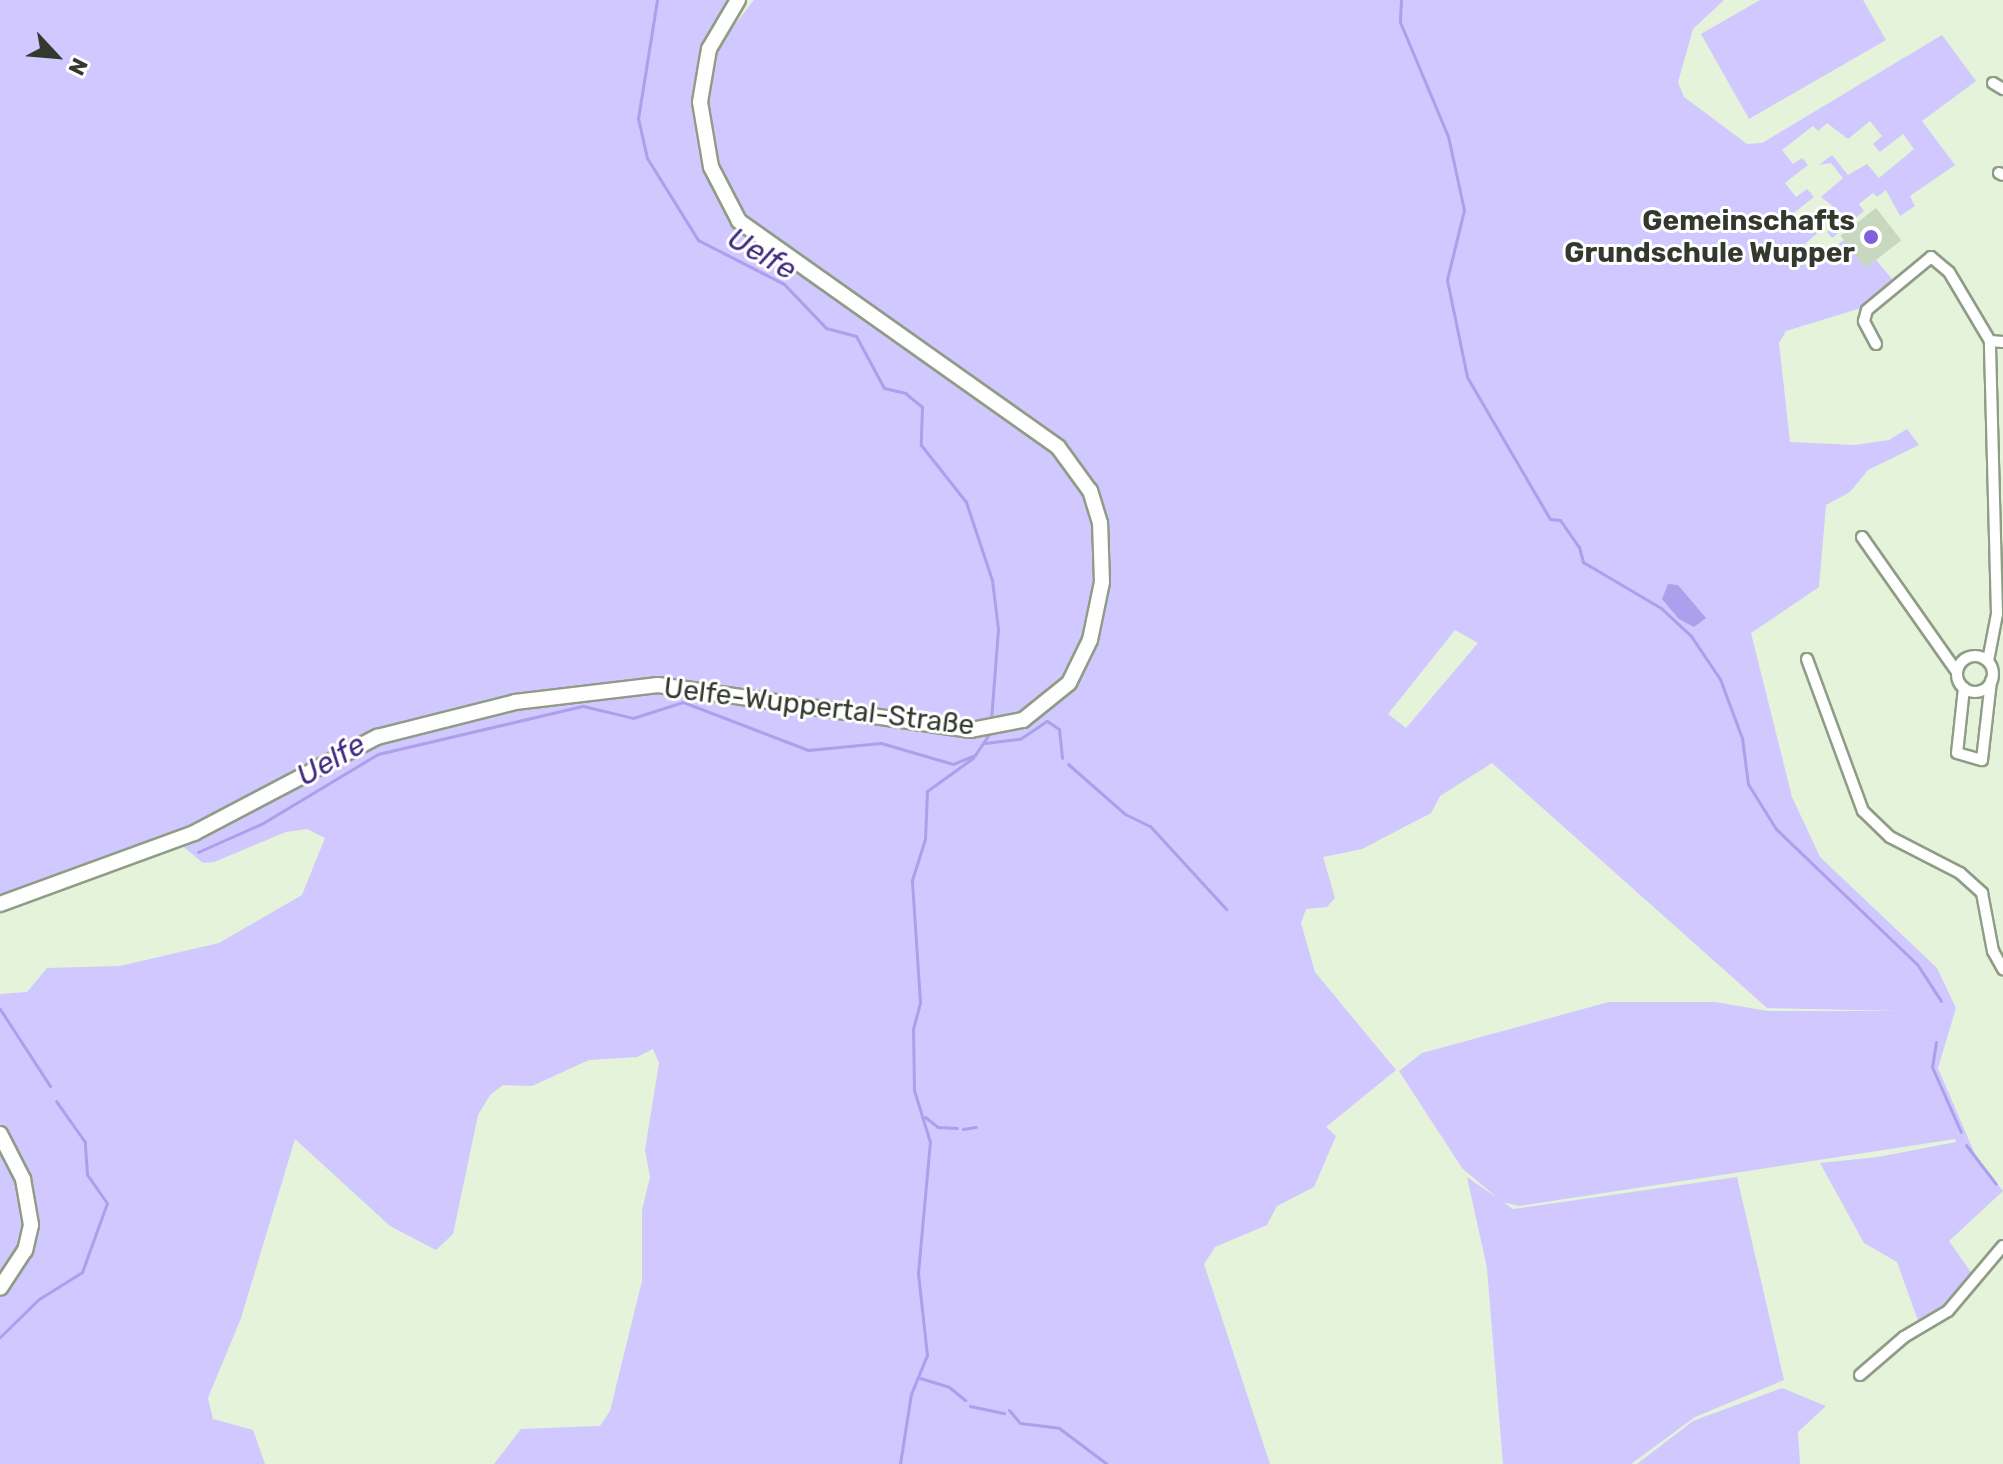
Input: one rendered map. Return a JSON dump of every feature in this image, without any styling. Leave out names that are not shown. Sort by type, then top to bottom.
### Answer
[{"type":"main road","name":"Uelfe-Wuppertal-Straße","points":[[0,904],[194,833],[377,737],[515,702],[658,685],[971,730],[1023,720],[1069,683],[1090,640],[1102,582],[1100,523],[1090,491],[1058,447],[739,221],[711,167],[700,102],[712,40],[738,0]]},
{"type":"main road","points":[[0,1134],[23,1179],[31,1225],[25,1250],[0,1288]]},
{"type":"street","points":[[1862,537],[1957,672],[1964,688],[1957,753],[1982,760],[1991,681],[1988,661],[1997,614],[1990,341],[1949,272],[1931,257],[1865,312],[1876,344]]},
{"type":"street","points":[[1990,341],[2003,342]]},
{"type":"street","points":[[1957,672],[1969,657],[1988,661]]},
{"type":"street","points":[[1807,659],[1863,811],[1890,837],[1960,873],[1982,893],[1993,951],[2003,969]]},
{"type":"street","points":[[1964,688],[1978,691],[1991,681]]},
{"type":"street","points":[[1860,1375],[1904,1337],[1948,1311],[2003,1246]]},
{"type":"shaded area","points":[[0,0],[738,0],[709,49],[700,102],[711,167],[722,194],[739,221],[1058,447],[1094,503],[1103,572],[1091,640],[1069,683],[1025,720],[1073,684],[1101,631],[1109,574],[1098,500],[1084,473],[1050,438],[740,220],[710,157],[705,103],[718,46],[754,0],[1724,0],[1693,29],[1678,82],[1684,97],[1747,144],[1762,143],[1942,35],[1976,81],[1922,121],[1955,165],[1910,196],[1915,206],[1900,216],[1886,190],[1877,197],[1873,193],[1859,204],[1864,211],[1832,238],[1827,232],[1846,216],[1821,197],[1843,178],[1831,163],[1819,165],[1832,155],[1848,175],[1867,164],[1879,178],[1914,149],[1903,134],[1880,152],[1873,144],[1882,136],[1870,121],[1848,139],[1827,123],[1818,131],[1813,126],[1782,150],[1793,164],[1802,158],[1808,165],[1785,183],[1796,197],[1807,189],[1814,197],[1790,216],[1801,230],[1811,222],[1819,232],[1795,252],[1808,268],[1844,240],[1866,267],[1876,260],[1892,279],[1915,261],[1918,265],[1871,305],[1786,331],[1779,343],[1790,442],[1855,445],[1889,440],[1907,429],[1919,445],[1868,470],[1850,492],[1826,505],[1819,587],[1751,633],[1792,797],[1820,857],[1937,968],[1956,1008],[1938,1068],[1977,1159],[2003,1191],[1949,1241],[1975,1278],[1947,1310],[1920,1326],[1897,1262],[1864,1243],[1820,1163],[1878,1157],[1956,1142],[1955,1139],[1519,1206],[1502,1202],[1462,1168],[1399,1071],[1422,1053],[1609,1002],[1715,1002],[1768,1011],[1901,1011],[1767,1008],[1492,763],[1440,796],[1431,813],[1362,849],[1323,857],[1335,898],[1327,907],[1306,909],[1301,923],[1315,972],[1396,1070],[1326,1127],[1336,1136],[1314,1187],[1277,1206],[1267,1225],[1215,1247],[1204,1264],[1270,1464],[494,1464],[521,1429],[600,1426],[610,1411],[642,1281],[642,1210],[650,1177],[645,1150],[659,1063],[653,1049],[637,1057],[589,1060],[532,1086],[503,1085],[490,1095],[478,1115],[453,1234],[436,1250],[390,1226],[295,1139],[241,1318],[208,1398],[213,1419],[253,1430],[265,1464],[0,1464],[0,1292],[27,1252],[33,1208],[0,1123],[0,994],[27,992],[47,968],[120,966],[219,943],[302,895],[325,838],[307,829],[286,832],[214,862],[203,863],[179,843],[367,751],[440,721],[377,737],[194,833],[0,904]],"holes":[[[1455,630],[1478,643],[1406,728],[1388,714]],[[658,685],[923,724],[806,715],[807,709],[684,689],[623,690],[515,704],[441,721],[515,702]]]},
{"type":"shaded area","points":[[1760,0],[1863,0],[1886,40],[1749,119],[1701,34]]},
{"type":"shaded area","points":[[1668,584],[1678,585],[1706,618],[1694,627],[1679,619],[1662,599]]},
{"type":"shaded area","points":[[0,1134],[31,1225],[0,1288]]},
{"type":"shaded area","points":[[1467,1177],[1513,1209],[1737,1177],[1784,1380],[1695,1417],[1631,1464],[1503,1464],[1487,1268]]},
{"type":"shaded area","points":[[1782,1388],[1826,1406],[1798,1432],[1800,1464],[1637,1464],[1693,1421]]},
{"type":"building","name":"Gemeinschafts Grundschule Wupper","points":[[1876,208],[1901,240],[1866,268],[1841,236]]},
{"type":"waterway","name":"Uelfe","points":[[657,0],[638,118],[647,158],[698,240],[784,284],[826,328],[856,336],[884,388],[905,393],[922,407],[921,445],[966,502],[992,580],[998,629],[991,719]]},
{"type":"waterway","points":[[1401,0],[1400,22],[1448,136],[1464,210],[1447,280],[1467,377],[1550,519],[1560,520],[1579,547],[1583,562],[1661,608],[1691,636],[1720,679],[1742,738],[1748,784],[1776,829],[1917,964],[1941,1001]]},
{"type":"waterway","name":"Uelfe","points":[[198,852],[263,823],[378,754],[583,706],[633,718],[683,702],[808,750],[881,743],[953,764],[975,755],[989,734]]},
{"type":"waterway","points":[[985,743],[1020,739],[1047,721],[1059,729],[1062,758]]},
{"type":"waterway","points":[[900,1464],[911,1394],[927,1355],[918,1273],[930,1142],[914,1090],[913,1029],[920,1002],[912,880],[925,839],[927,791],[973,758]]},
{"type":"waterway","points":[[1068,764],[1125,814],[1150,826],[1226,909]]},
{"type":"waterway","name":"Uelfe","points":[[0,1009],[50,1086]]},
{"type":"waterway","points":[[1936,1042],[1932,1067],[1961,1132]]},
{"type":"waterway","name":"Uelfe","points":[[0,1337],[39,1299],[82,1272],[107,1203],[87,1174],[85,1142],[56,1101]]},
{"type":"waterway","points":[[925,1117],[938,1127],[957,1128]]},
{"type":"waterway","points":[[963,1129],[976,1127]]},
{"type":"waterway","points":[[1966,1145],[1996,1184]]},
{"type":"waterway","points":[[920,1378],[949,1387],[965,1400]]},
{"type":"waterway","points":[[970,1406],[1004,1413]]},
{"type":"waterway","points":[[1009,1410],[1020,1423],[1059,1428],[1107,1464]]},
{"type":"place","name":"Gemeinschafts Grundschule Wupper","points":[[1871,237]]}]
